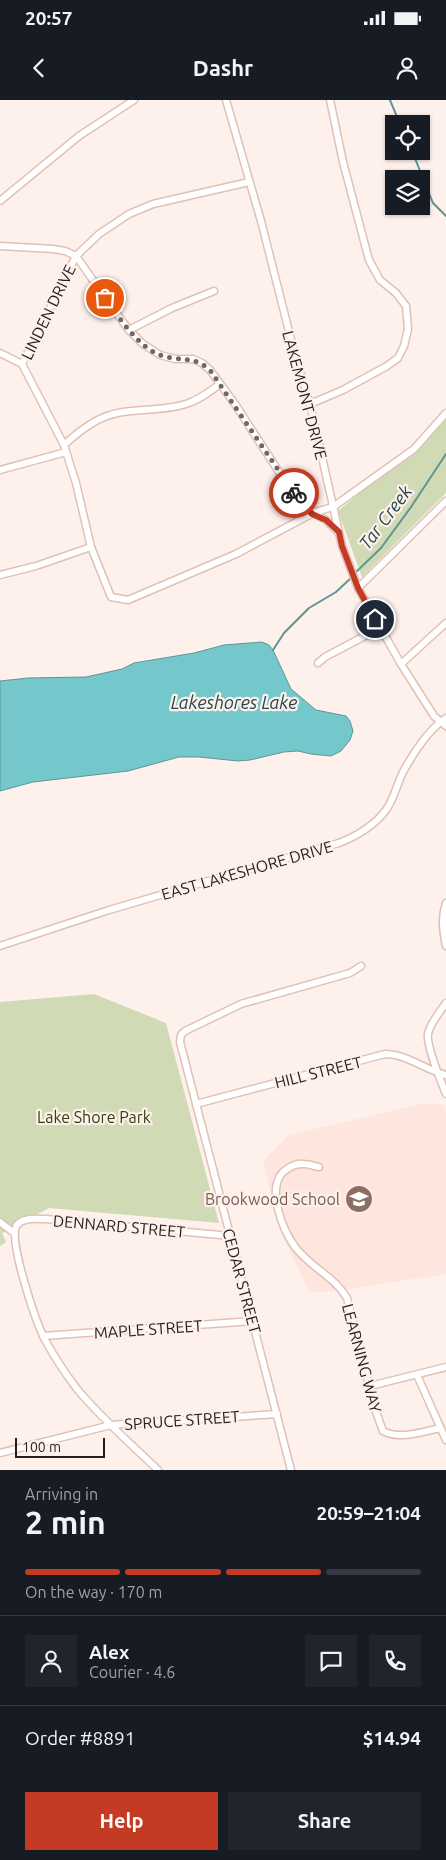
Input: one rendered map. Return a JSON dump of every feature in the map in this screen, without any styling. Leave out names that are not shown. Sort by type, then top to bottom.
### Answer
[{"type":"street","points":[[0,201],[79,136],[134,100]]},
{"type":"street","name":"LAKEMONT DRIVE","points":[[226,100],[297,363],[310,404],[342,546],[358,588],[380,628],[434,716],[444,722]]},
{"type":"street","points":[[310,404],[343,390],[398,358],[404,346],[408,329],[406,306],[396,293],[380,280],[369,260],[343,162],[330,100]]},
{"type":"street","name":"LINDEN DRIVE","points":[[249,182],[153,204],[128,214],[99,234],[76,256],[22,364],[64,445],[76,483],[91,547],[111,597],[128,600],[236,554],[312,514]]},
{"type":"street","points":[[0,246],[53,249],[65,251],[76,256],[129,330],[143,344],[160,355],[175,359],[193,359],[202,363],[210,370],[235,404],[290,489],[312,514],[326,520],[339,532]]},
{"type":"street","points":[[129,330],[172,308],[214,291]]},
{"type":"street","points":[[0,353],[22,364]]},
{"type":"street","points":[[64,445],[80,431],[102,418],[126,411],[166,408],[187,404],[203,397],[220,384]]},
{"type":"street","points":[[312,514],[333,507],[414,449],[446,413]]},
{"type":"street","points":[[0,470],[66,452]]},
{"type":"street","points":[[358,588],[446,501]]},
{"type":"street","points":[[0,575],[36,566],[91,547]]},
{"type":"street","points":[[401,664],[446,623]]},
{"type":"street","points":[[318,663],[325,657],[380,628]]},
{"type":"street","name":"EAST LAKESHORE DRIVE","points":[[0,946],[109,910],[352,838],[364,831],[386,810],[403,772],[432,729],[444,722]]},
{"type":"street","points":[[446,903],[443,932],[446,946]]},
{"type":"street","name":"CEDAR STREET","points":[[291,1470],[180,1042],[181,1035],[185,1030],[241,1004],[350,973],[361,966]]},
{"type":"street","points":[[446,1003],[428,1034],[428,1040],[446,1094]]},
{"type":"street","name":"HILL STREET","points":[[196,1104],[385,1054],[399,1056],[446,1075]]},
{"type":"street","name":"LEARNING WAY","points":[[319,1167],[302,1163],[289,1166],[280,1176],[275,1188],[276,1201],[286,1233],[305,1260],[342,1289],[347,1298],[380,1426],[383,1431],[389,1434],[410,1434],[440,1428]]},
{"type":"street","name":"DENNARD STREET","points":[[14,1233],[17,1226],[23,1220],[46,1219],[230,1236]]},
{"type":"street","points":[[0,1222],[14,1233],[28,1293],[43,1336],[56,1358],[78,1389],[111,1425],[158,1470]]},
{"type":"street","name":"MAPLE STREET","points":[[43,1336],[253,1321]]},
{"type":"street","points":[[370,1386],[446,1367]]},
{"type":"street","points":[[417,1375],[446,1440]]},
{"type":"street","name":"SPRUCE STREET","points":[[0,1454],[111,1425],[277,1414]]},
{"type":"shaded area","name":"Brookwood School","points":[[421,1104],[443,1104],[446,1114],[446,1274],[310,1293],[282,1235],[263,1162],[289,1135]]},
{"type":"green space","points":[[446,420],[446,493],[362,577],[338,511]]},
{"type":"green space","name":"Lake Shore Park","points":[[94,994],[166,1023],[219,1223],[49,1208],[2,1233],[6,1242],[0,1246],[0,1002]]},
{"type":"water","name":"Lakeshores Lake","points":[[262,642],[269,645],[273,650],[291,689],[316,710],[346,716],[350,721],[353,731],[350,740],[341,751],[331,756],[298,751],[284,752],[238,761],[179,757],[128,771],[33,782],[0,791],[0,681],[28,678],[86,677],[122,669],[134,663],[194,653],[224,645]]},
{"type":"waterway","name":"Tar Creek","points":[[390,100],[396,115]]},
{"type":"waterway","name":"Tar Creek","points":[[416,160],[433,203],[446,216]]},
{"type":"waterway","name":"Tar Creek","points":[[355,573],[381,548],[446,454]]},
{"type":"waterway","name":"Tar Creek","points":[[273,650],[284,633],[309,608],[336,592],[352,577]]},
{"type":"way so far","points":[[105,298],[129,330],[143,344],[160,355],[175,359],[193,359],[202,363],[210,370],[294,493]]},
{"type":"place","name":"Brookwood School","points":[[359,1199]]},
{"type":"route","points":[[294,493],[312,514],[326,520],[339,532],[342,546],[358,588],[375,619]]}]
